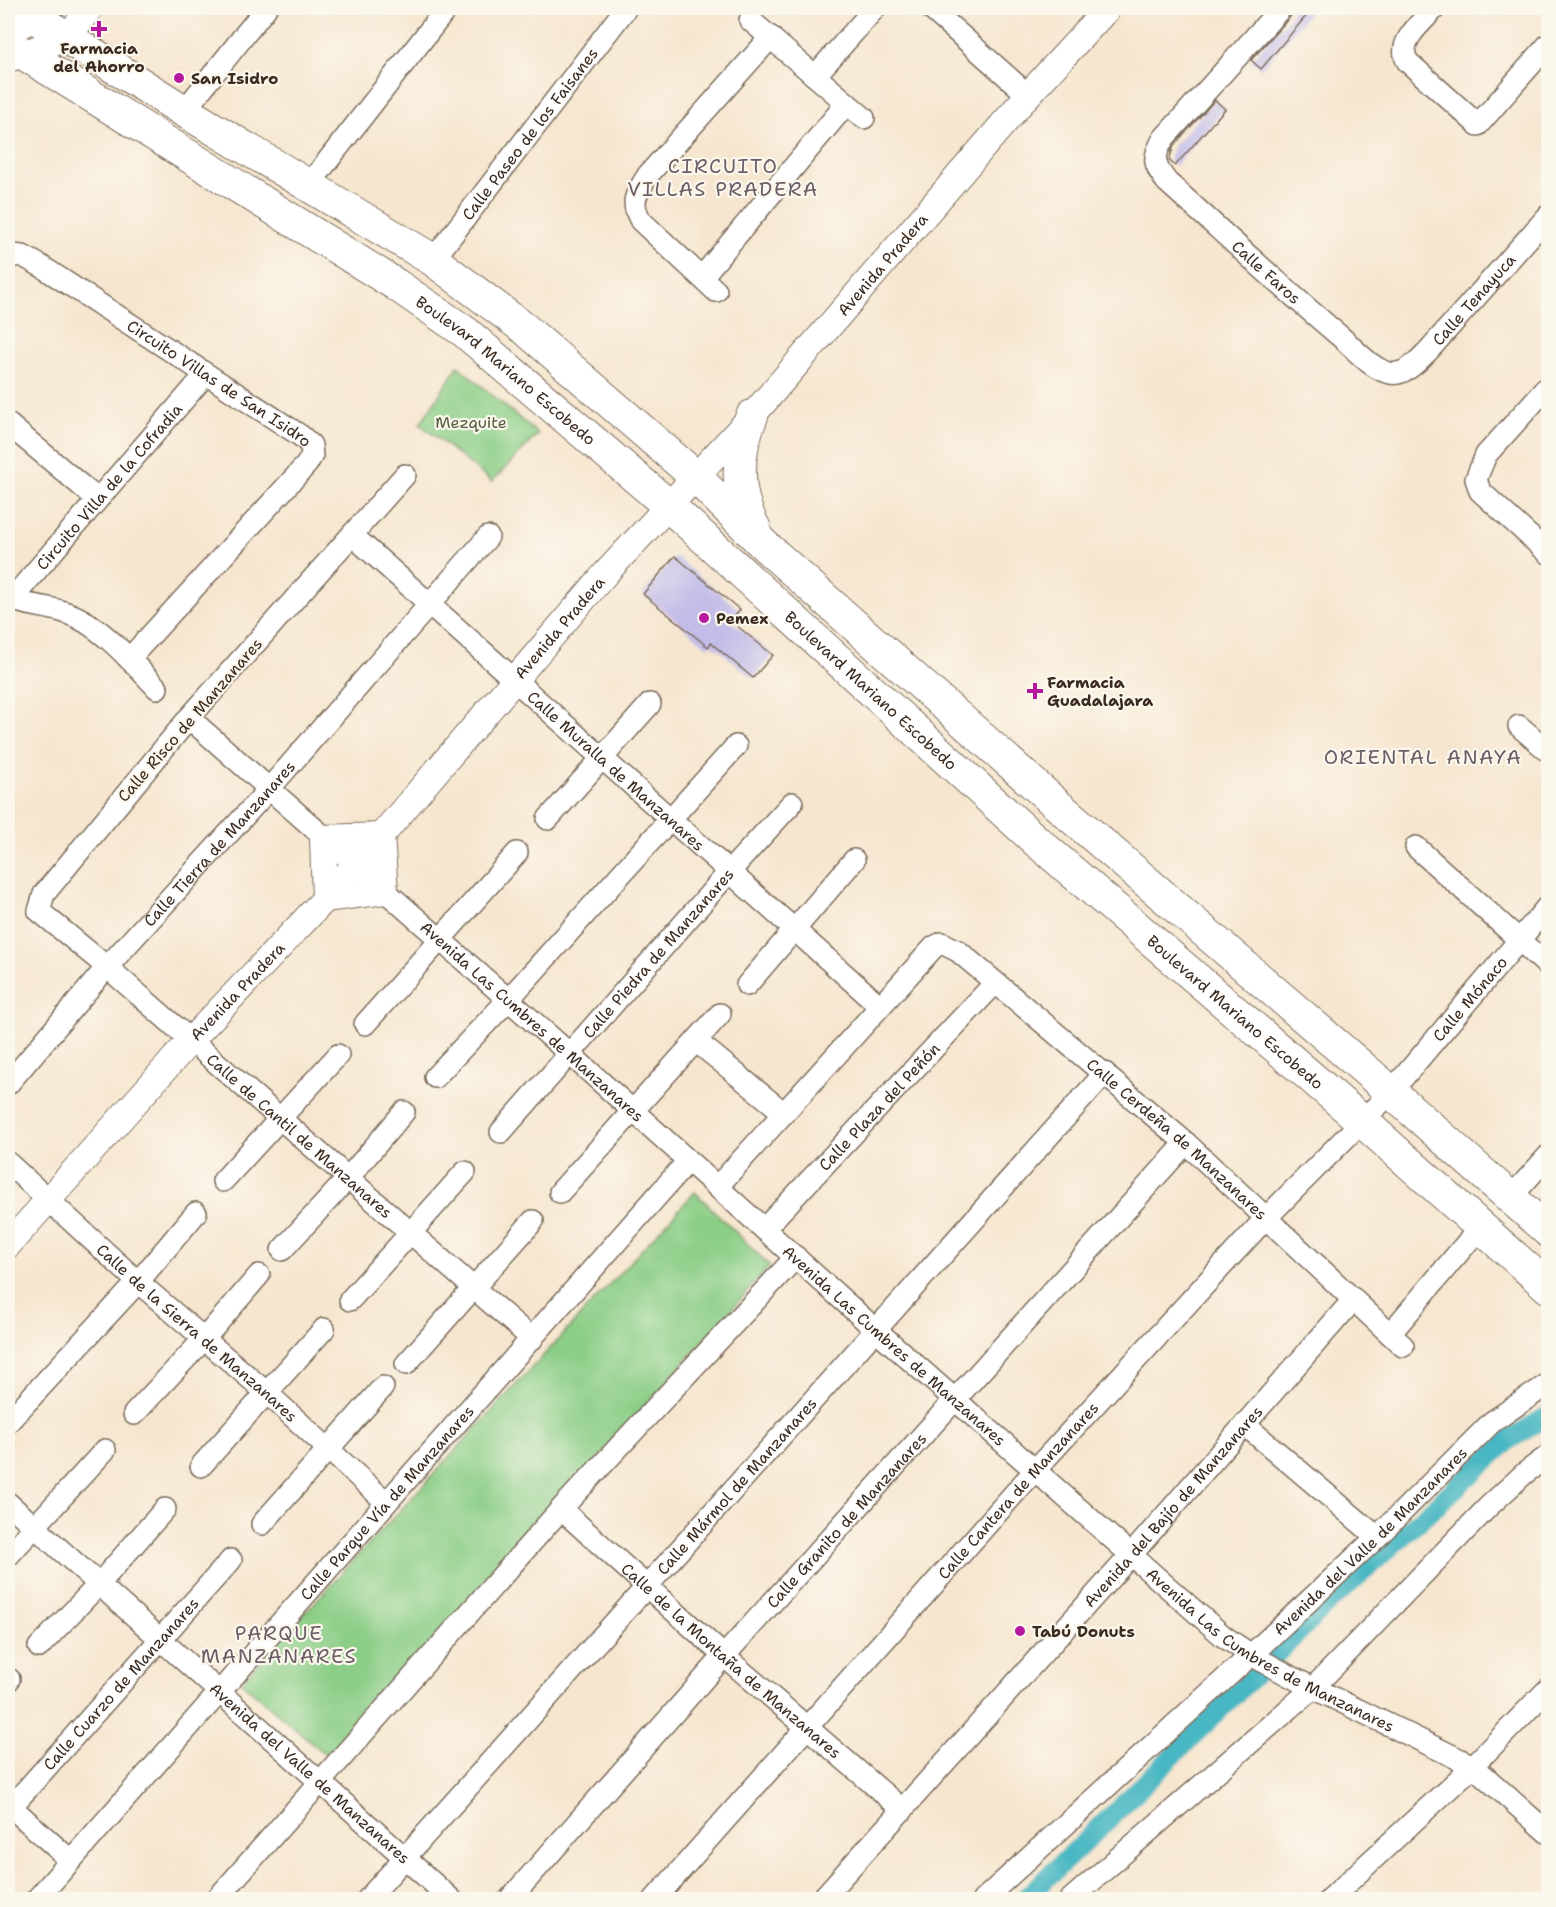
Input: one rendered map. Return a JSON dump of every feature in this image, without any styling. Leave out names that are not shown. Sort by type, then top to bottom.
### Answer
[{"type":"main road","points":[[34,11],[67,38],[433,260],[525,329],[695,477],[764,545],[1062,809],[1391,1092],[1548,1231]]},
{"type":"main road","name":"Boulevard Mariano Escobedo","points":[[12,47],[431,307],[509,369],[669,506],[1034,839],[1362,1120],[1548,1287]]},
{"type":"main road","points":[[752,416],[742,447],[741,495],[748,516],[764,545]]},
{"type":"street","points":[[12,47],[67,38],[90,8]]},
{"type":"street","points":[[184,111],[266,8]]},
{"type":"street","points":[[308,186],[447,8]]},
{"type":"street","name":"Calle Paseo de los Faisanes","points":[[433,260],[626,8]]},
{"type":"street","points":[[815,76],[875,8]]},
{"type":"street","points":[[930,8],[1028,94]]},
{"type":"street","name":"Avenida Pradera","points":[[8,1245],[190,1041],[325,899],[605,574],[752,416],[1028,94],[1108,8]]},
{"type":"street","name":"Calle Faros","points":[[1281,8],[1164,138],[1154,160],[1167,182],[1313,314],[1371,363],[1392,374]]},
{"type":"street","points":[[1435,8],[1408,40],[1404,56],[1478,125],[1548,45]]},
{"type":"street","points":[[12,47],[34,11]]},
{"type":"street","points":[[750,20],[864,118]]},
{"type":"street","points":[[771,37],[648,175],[634,200],[635,211],[641,221],[709,284],[847,104]]},
{"type":"street","name":"Calle Tenayuca","points":[[1392,374],[1407,369],[1428,351],[1548,216]]},
{"type":"street","name":"Circuito Villas de San Isidro","points":[[8,255],[23,256],[41,266],[301,436],[310,445],[312,455],[307,464],[129,658]]},
{"type":"street","name":"Circuito Villa de la Cofradia","points":[[9,599],[206,374]]},
{"type":"street","points":[[1548,386],[1486,455],[1476,479],[1480,491],[1548,553]]},
{"type":"street","points":[[8,424],[97,500]]},
{"type":"street","name":"Calle Risco de Manzanares","points":[[39,911],[44,894],[189,718],[405,475]]},
{"type":"street","name":"Calle Muralla de Manzanares","points":[[352,535],[880,1005]]},
{"type":"street","name":"Calle Tierra de Manzanares","points":[[8,1084],[107,967],[269,789],[488,537]]},
{"type":"street","points":[[9,599],[69,613],[95,630],[129,658],[157,688]]},
{"type":"street","points":[[548,819],[650,704]]},
{"type":"street","name":"Avenida Las Cumbres de Manzanares","points":[[189,718],[571,1055],[876,1330],[1224,1636],[1254,1656],[1307,1685],[1473,1766],[1548,1833]]},
{"type":"street","points":[[1519,726],[1548,751]]},
{"type":"street","points":[[435,1077],[508,1000],[736,746]]},
{"type":"street","name":"Calle Piedra de Manzanares","points":[[501,1132],[792,802]]},
{"type":"street","points":[[381,836],[385,891],[325,899],[323,838],[381,836]]},
{"type":"street","points":[[1416,847],[1548,966]]},
{"type":"street","points":[[365,1024],[517,853]]},
{"type":"street","points":[[747,985],[854,861]]},
{"type":"street","name":"Calle Mónaco","points":[[1391,1092],[1548,906]]},
{"type":"street","name":"Calle de Cantil de Manzanares","points":[[39,911],[349,1177],[532,1339]]},
{"type":"street","name":"Calle Cerdeña de Manzanares","points":[[880,1005],[934,947],[942,943],[958,951],[1186,1143],[1396,1340],[1481,1226]]},
{"type":"street","name":"Calle Plaza del Peñón","points":[[764,1229],[995,983]]},
{"type":"street","points":[[717,1187],[880,1005]]},
{"type":"street","points":[[560,1192],[720,1014]]},
{"type":"street","points":[[696,1041],[784,1113]]},
{"type":"street","points":[[223,1181],[338,1055]]},
{"type":"street","name":"Calle Mármol de Manzanares","points":[[367,1899],[1105,1073]]},
{"type":"street","name":"Calle Cantera de Manzanares","points":[[654,1899],[1036,1469],[1265,1219],[1391,1092]]},
{"type":"street","points":[[282,1250],[349,1177],[404,1112]]},
{"type":"street","name":"Calle Granito de Manzanares","points":[[509,1899],[724,1656],[1186,1143]]},
{"type":"street","points":[[1510,1197],[1548,1156]]},
{"type":"street","name":"Calle Parque Vía de Manzanares","points":[[36,1899],[688,1161]]},
{"type":"street","name":"Calle de la Sierra de Manzanares","points":[[8,1162],[138,1282],[267,1393],[386,1502]]},
{"type":"street","points":[[350,1300],[465,1172]]},
{"type":"street","points":[[8,1422],[138,1282],[196,1213]]},
{"type":"street","points":[[406,1364],[533,1221]]},
{"type":"street","points":[[216,1899],[561,1509],[796,1257]]},
{"type":"street","points":[[134,1413],[204,1339],[259,1275]]},
{"type":"street","name":"Avenida del Bajío de Manzanares","points":[[821,1899],[1131,1555],[1354,1299]]},
{"type":"street","points":[[201,1466],[324,1329]]},
{"type":"street","name":"Avenida del Valle de Manzanares","points":[[983,1899],[1254,1656],[1492,1422],[1548,1384]]},
{"type":"street","points":[[262,1524],[383,1387]]},
{"type":"street","points":[[1245,1425],[1377,1536]]},
{"type":"street","points":[[8,1556],[105,1450]]},
{"type":"street","points":[[1070,1899],[1307,1685],[1489,1506],[1525,1473],[1548,1456]]},
{"type":"street","name":"Avenida del Valle de Manzanares","points":[[8,1503],[452,1899]]},
{"type":"street","points":[[39,1647],[99,1584],[165,1509]]},
{"type":"street","name":"Calle de la Montaña de Manzanares","points":[[561,1509],[806,1728],[903,1809]]},
{"type":"street","name":"Calle Cuarzo de Manzanares","points":[[9,1805],[162,1640],[231,1560]]},
{"type":"street","points":[[1329,1899],[1473,1766],[1548,1689]]},
{"type":"street","points":[[9,1805],[70,1860]]},
{"type":"green space","name":"Mezquite","points":[[458,366],[538,434],[492,482],[420,424]]},
{"type":"green space","name":"PARQUE MANZANARES","points":[[695,1192],[770,1266],[331,1759],[241,1682]]},
{"type":"building","points":[[1293,8],[1313,8],[1261,69],[1251,60],[1290,17]]},
{"type":"building","points":[[1215,100],[1225,109],[1175,166],[1169,160],[1174,145]]},
{"type":"building","name":"Pemex","points":[[675,556],[740,610],[731,621],[773,655],[753,678],[711,643],[708,647],[643,594]]},
{"type":"waterway","points":[[1023,1900],[1329,1602],[1510,1439],[1548,1416]]},
{"type":"place","name":"Farmacia del Ahorro","points":[[99,29]]},
{"type":"place","name":"San Isidro","points":[[179,78]]},
{"type":"place","name":"Pemex","points":[[704,618]]},
{"type":"place","name":"Farmacia Guadalajara","points":[[1035,691]]},
{"type":"place","name":"Tabú Donuts","points":[[1020,1631]]},
{"type":"district","name":"CIRCUITO VILLAS PRADERA","points":[[723,178]]},
{"type":"district","name":"ORIENTAL ANAYA","points":[[1423,757]]},
{"type":"district","name":"PARQUE MANZANARES","points":[[279,1644]]}]
